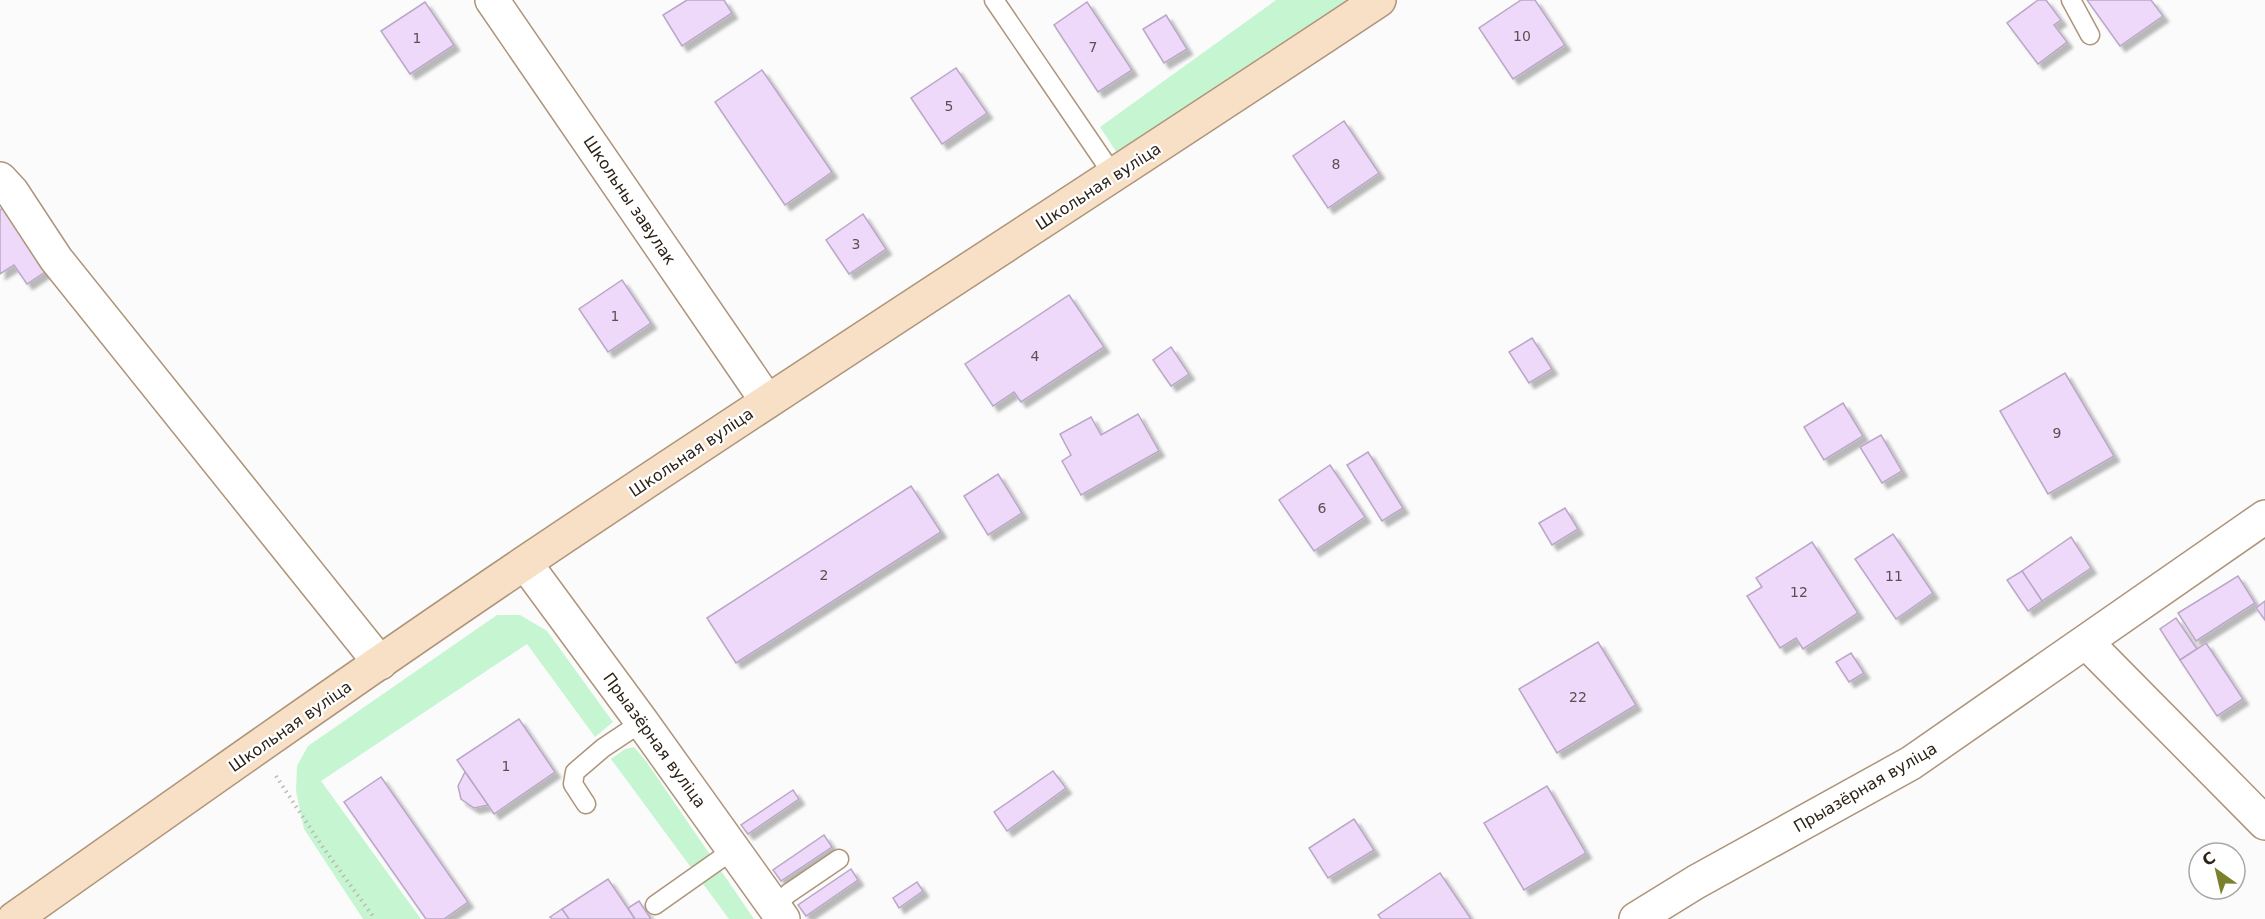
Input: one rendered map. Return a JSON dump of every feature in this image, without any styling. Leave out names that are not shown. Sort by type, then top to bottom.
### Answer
[{"type":"main road","name":"Школьная вуліца","points":[[14,919],[257,747],[525,563],[767,401],[1114,176],[1379,0]]},
{"type":"street","name":"Школьны завулак","points":[[492,0],[767,401]]},
{"type":"street","points":[[0,179],[12,192],[56,259],[380,663]]},
{"type":"street","name":"Прыазёрная вуліца","points":[[1636,919],[1696,882],[1911,763],[2265,517]]},
{"type":"street","name":"Прыазёрная вуліца","points":[[525,563],[778,912]]},
{"type":"street","points":[[2086,643],[2265,823]]},
{"type":"lane","points":[[994,0],[1114,176]]},
{"type":"lane","points":[[2070,0],[2090,35]]},
{"type":"lane","points":[[586,804],[573,784],[575,772],[603,748],[642,722]]},
{"type":"lane","points":[[655,905],[733,850]]},
{"type":"lane","points":[[778,912],[789,892],[839,859]]},
{"type":"path","points":[[257,747],[321,846],[375,919]]},
{"type":"green space","points":[[1276,0],[1364,0],[1123,162],[1100,127]]},
{"type":"green space","points":[[497,615],[520,615],[547,631],[613,722],[595,737],[527,644],[321,781],[421,919],[363,919],[304,829],[296,791],[297,766],[308,746]]},
{"type":"green space","points":[[634,747],[646,761],[754,919],[729,919],[611,759],[625,749]]},
{"type":"building","points":[[687,0],[724,0],[732,13],[682,46],[663,15]]},
{"type":"building","points":[[1521,0],[1535,0],[1565,45],[1513,79],[1479,28]]},
{"type":"building","points":[[2038,0],[2046,0],[2061,20],[2054,25],[2067,42],[2038,64],[2007,23]]},
{"type":"building","points":[[2087,0],[2151,0],[2163,16],[2120,46]]},
{"type":"building","points":[[425,2],[454,45],[410,74],[381,31]]},
{"type":"building","points":[[1087,2],[1132,70],[1098,92],[1054,25]]},
{"type":"building","points":[[1166,15],[1187,49],[1164,63],[1143,29]]},
{"type":"building","points":[[956,68],[987,113],[942,144],[911,98]]},
{"type":"building","points":[[762,70],[832,172],[785,205],[715,102]]},
{"type":"building","points":[[1344,121],[1379,173],[1328,208],[1293,156]]},
{"type":"building","points":[[9,204],[51,268],[27,284],[14,265],[0,274],[0,210]]},
{"type":"building","points":[[863,214],[886,249],[849,274],[826,240]]},
{"type":"building","points":[[622,280],[651,323],[608,352],[579,309]]},
{"type":"building","points":[[1069,295],[1104,347],[1021,402],[1014,392],[993,406],[965,364]]},
{"type":"building","points":[[1532,338],[1552,369],[1529,383],[1509,352]]},
{"type":"building","points":[[1171,347],[1189,374],[1171,386],[1153,360]]},
{"type":"building","points":[[2065,373],[2114,456],[2048,494],[2000,411]]},
{"type":"building","points":[[1843,403],[1863,436],[1824,460],[1804,427]]},
{"type":"building","points":[[1138,414],[1159,451],[1081,495],[1062,461],[1071,455],[1060,434],[1091,417],[1101,435]]},
{"type":"building","points":[[1881,435],[1902,471],[1882,483],[1860,447]]},
{"type":"building","points":[[1368,452],[1403,508],[1382,521],[1347,465]]},
{"type":"building","points":[[1330,465],[1365,517],[1314,551],[1279,500]]},
{"type":"building","points":[[998,474],[1022,513],[988,535],[964,496]]},
{"type":"building","points":[[911,486],[941,532],[736,663],[707,618]]},
{"type":"building","points":[[1565,508],[1578,529],[1552,545],[1539,523]]},
{"type":"building","points":[[1893,534],[1933,593],[1896,619],[1855,559]]},
{"type":"building","points":[[2071,537],[2091,568],[2042,601],[2022,571]]},
{"type":"building","points":[[1812,542],[1858,613],[1803,649],[1796,638],[1780,648],[1747,596],[1762,587],[1756,578]]},
{"type":"building","points":[[2022,571],[2042,601],[2028,611],[2007,580]]},
{"type":"building","points":[[2238,576],[2255,603],[2196,641],[2178,613]]},
{"type":"building","points":[[2265,601],[2265,620],[2256,608]]},
{"type":"building","points":[[2176,618],[2197,649],[2180,660],[2160,629]]},
{"type":"building","points":[[1598,642],[1636,705],[1557,753],[1519,689]]},
{"type":"building","points":[[2206,643],[2243,699],[2217,716],[2180,660]]},
{"type":"building","points":[[1851,653],[1864,673],[1849,682],[1836,662]]},
{"type":"building","points":[[519,719],[555,772],[494,814],[457,760]]},
{"type":"building","points":[[1053,771],[1066,788],[1007,831],[994,812]]},
{"type":"building","points":[[465,772],[488,805],[474,808],[461,799],[458,786]]},
{"type":"building","points":[[381,777],[468,902],[444,919],[426,919],[344,802]]},
{"type":"building","points":[[1547,786],[1586,853],[1524,890],[1484,823]]},
{"type":"building","points":[[793,790],[799,799],[748,834],[741,825]]},
{"type":"building","points":[[1354,819],[1374,850],[1328,878],[1309,848]]},
{"type":"building","points":[[824,835],[832,847],[781,881],[773,870]]},
{"type":"building","points":[[851,869],[858,880],[806,916],[798,905]]},
{"type":"building","points":[[1440,873],[1471,919],[1381,919],[1378,915]]},
{"type":"building","points":[[608,879],[635,919],[569,919],[562,909]]},
{"type":"building","points":[[917,882],[923,891],[899,908],[893,898]]},
{"type":"building","points":[[639,901],[651,919],[635,919],[628,908]]},
{"type":"building","points":[[562,909],[569,919],[550,917]]}]
